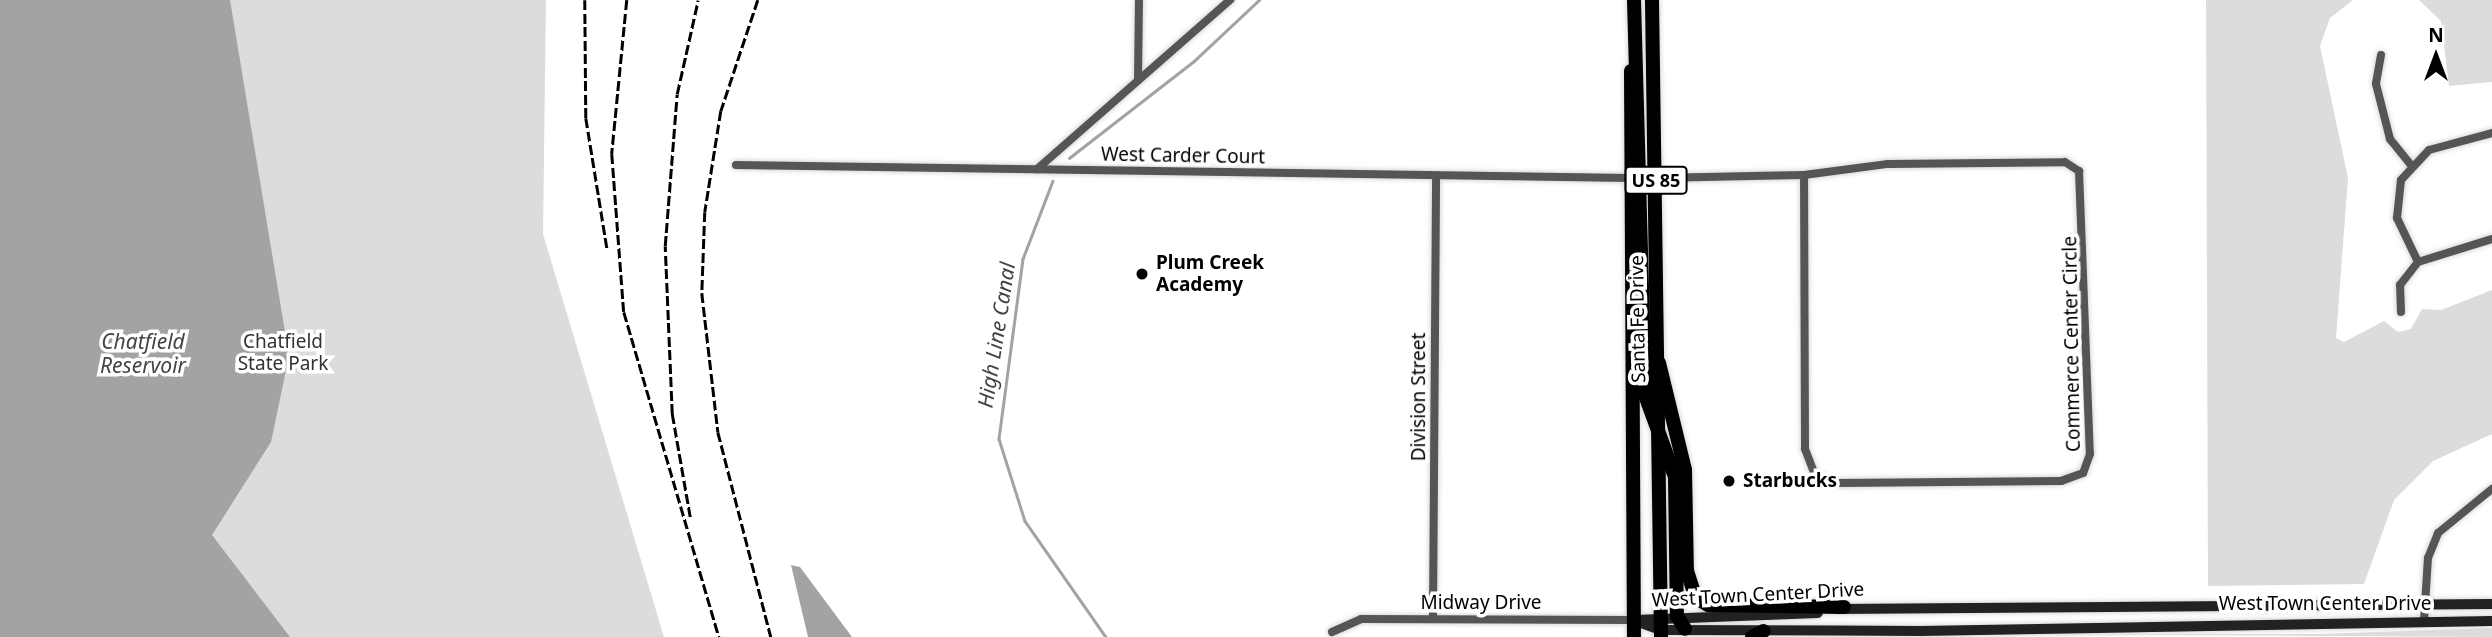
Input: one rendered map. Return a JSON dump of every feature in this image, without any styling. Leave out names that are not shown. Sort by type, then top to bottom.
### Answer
[{"type":"highway","name":"Santa Fe Drive","points":[[1629,0],[1634,637]]},
{"type":"highway","points":[[1634,0],[1645,395],[1675,477],[1677,616],[1685,629]]},
{"type":"highway","name":"Santa Fe Drive","points":[[1652,0],[1661,628]]},
{"type":"highway","points":[[1657,360],[1668,380],[1685,470],[1687,571],[1696,598],[1708,605],[1844,607]]},
{"type":"street","points":[[1138,80],[1139,0]]},
{"type":"street","points":[[1037,169],[1230,0]]},
{"type":"street","points":[[2381,55],[2376,84],[2390,139],[2411,164]]},
{"type":"street","points":[[2418,262],[2402,240],[2395,200],[2411,164],[2429,150],[2492,133]]},
{"type":"street","name":"Commerce Center Circle","points":[[1656,178],[1804,175],[1888,164],[2064,162],[2079,171],[2091,454],[2083,473],[2061,481],[1838,483],[1815,475],[1805,449],[1804,175]]},
{"type":"street","name":"West Carder Court","points":[[736,164],[1630,178]]},
{"type":"street","name":"Division Street","points":[[1433,618],[1436,176]]},
{"type":"street","points":[[2400,312],[2400,285],[2418,262],[2492,240]]},
{"type":"street","points":[[2424,621],[2428,558],[2438,533],[2492,489]]},
{"type":"street","name":"West Town Center Drive","points":[[1661,628],[1677,616],[1821,613],[1844,607],[2492,604]]},
{"type":"street","name":"Midway Drive","points":[[1332,632],[1362,619],[1633,620]]},
{"type":"street","name":"West Town Center Drive","points":[[1633,620],[1661,628],[1758,634],[1921,634],[2492,621]]},
{"type":"green space","name":"Chatfield State Park","points":[[0,0],[546,0],[543,234],[664,637],[0,637]]},
{"type":"green space","points":[[2206,0],[2353,0],[2330,18],[2320,46],[2348,178],[2336,338],[2344,342],[2384,321],[2398,332],[2411,329],[2422,309],[2441,310],[2492,290],[2492,434],[2433,461],[2394,500],[2364,584],[2208,586]]},
{"type":"green space","points":[[2419,0],[2492,0],[2492,82],[2449,86],[2441,21]]},
{"type":"green space","points":[[2492,628],[2492,637],[2034,634],[2319,634]]},
{"type":"water","name":"Chatfield Reservoir","points":[[0,0],[230,0],[289,356],[271,442],[212,535],[290,637],[0,637]]},
{"type":"water","points":[[791,565],[800,567],[852,637],[808,637]]},
{"type":"waterway","name":"High Line Canal","points":[[1069,158],[1194,61],[1259,0]]},
{"type":"waterway","name":"High Line Canal","points":[[1053,181],[1023,259],[999,439],[1025,521],[1106,637]]},
{"type":"railway","points":[[585,0],[586,118],[607,248]]},
{"type":"railway","points":[[627,0],[612,154],[624,312],[719,637]]},
{"type":"railway","points":[[690,517],[672,414],[665,246],[677,94],[698,0]]},
{"type":"railway","points":[[758,0],[721,111],[705,212],[702,293],[718,432],[771,637]]},
{"type":"place","name":"Plum Creek Academy","points":[[1142,274]]},
{"type":"place","name":"Starbucks","points":[[1729,481]]}]
